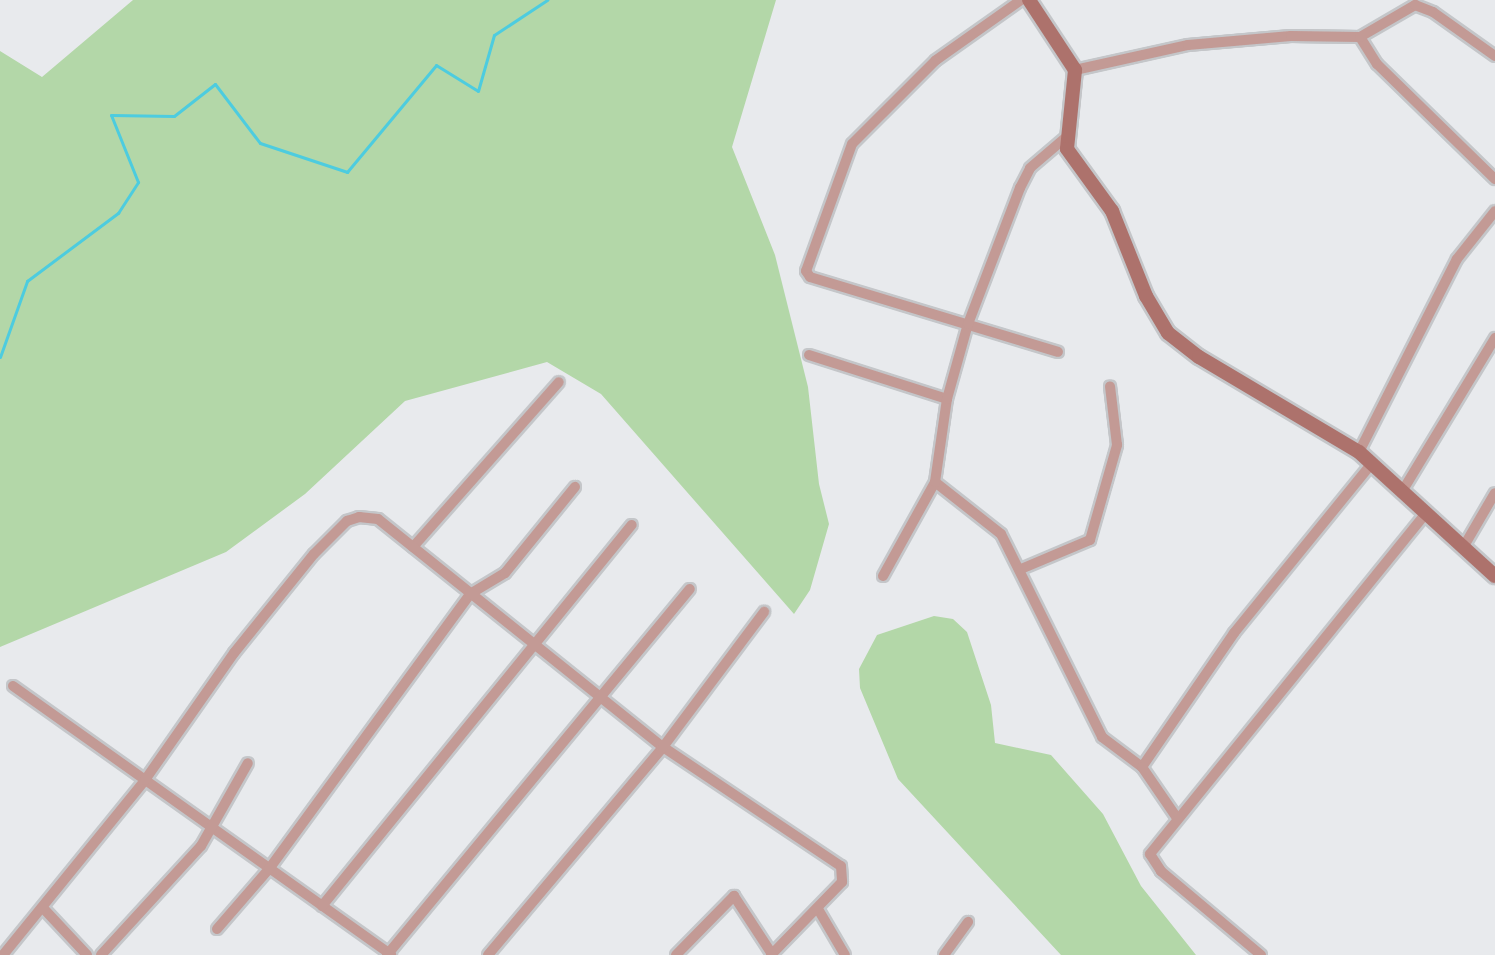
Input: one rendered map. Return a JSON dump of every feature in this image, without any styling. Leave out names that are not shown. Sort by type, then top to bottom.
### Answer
[{"type":"street","points":[[1021,0],[935,61],[852,144],[807,265],[810,277],[1058,352]]},
{"type":"street","points":[[883,576],[935,482],[947,399],[968,324],[1030,168],[1064,139],[1075,70],[1029,0]]},
{"type":"street","points":[[1075,70],[1188,45],[1291,36],[1360,37],[1415,5],[1433,12],[1495,56]]},
{"type":"street","points":[[1360,37],[1377,64],[1495,179]]},
{"type":"street","points":[[1064,139],[1112,211],[1146,296],[1168,333],[1199,357],[1359,452],[1495,576]]},
{"type":"street","points":[[1359,452],[1457,259],[1494,216]]},
{"type":"street","points":[[1403,490],[1495,338]]},
{"type":"street","points":[[809,355],[947,399]]},
{"type":"street","points":[[413,547],[559,382]]},
{"type":"street","points":[[1021,569],[1090,540],[1116,454],[1110,386]]},
{"type":"street","points":[[1142,767],[1234,633],[1372,463]]},
{"type":"street","points":[[935,482],[1001,534],[1102,737],[1142,767],[1177,818]]},
{"type":"street","points":[[217,929],[269,869],[470,594],[505,573],[575,487]]},
{"type":"street","points":[[1464,546],[1495,493]]},
{"type":"street","points":[[1261,955],[1150,861],[1177,818],[1427,512]]},
{"type":"street","points":[[3,955],[44,909],[145,780],[234,653],[314,554],[347,521],[378,519],[663,747],[841,866],[842,882],[772,954],[734,896],[676,955]]},
{"type":"street","points":[[322,906],[537,648],[632,525]]},
{"type":"street","points":[[13,686],[388,954],[690,589]]},
{"type":"street","points":[[488,955],[663,747],[764,612]]},
{"type":"street","points":[[101,955],[212,831],[248,763]]},
{"type":"street","points":[[44,909],[87,955]]},
{"type":"street","points":[[818,909],[845,955]]},
{"type":"street","points":[[944,955],[968,922]]},
{"type":"green space","points":[[133,0],[776,0],[732,147],[775,255],[808,387],[819,484],[829,524],[810,590],[794,614],[601,394],[547,362],[405,401],[305,494],[226,552],[0,647],[0,51],[42,77]]},
{"type":"green space","points":[[934,616],[953,619],[967,632],[991,705],[995,743],[1051,755],[1103,814],[1141,886],[1196,955],[1061,955],[898,779],[860,688],[859,669],[877,635]]},
{"type":"waterway","points":[[0,357],[27,281],[118,213],[138,182],[111,115],[174,116],[215,84],[260,143],[347,172],[436,65],[478,91],[494,35],[547,0]]}]
